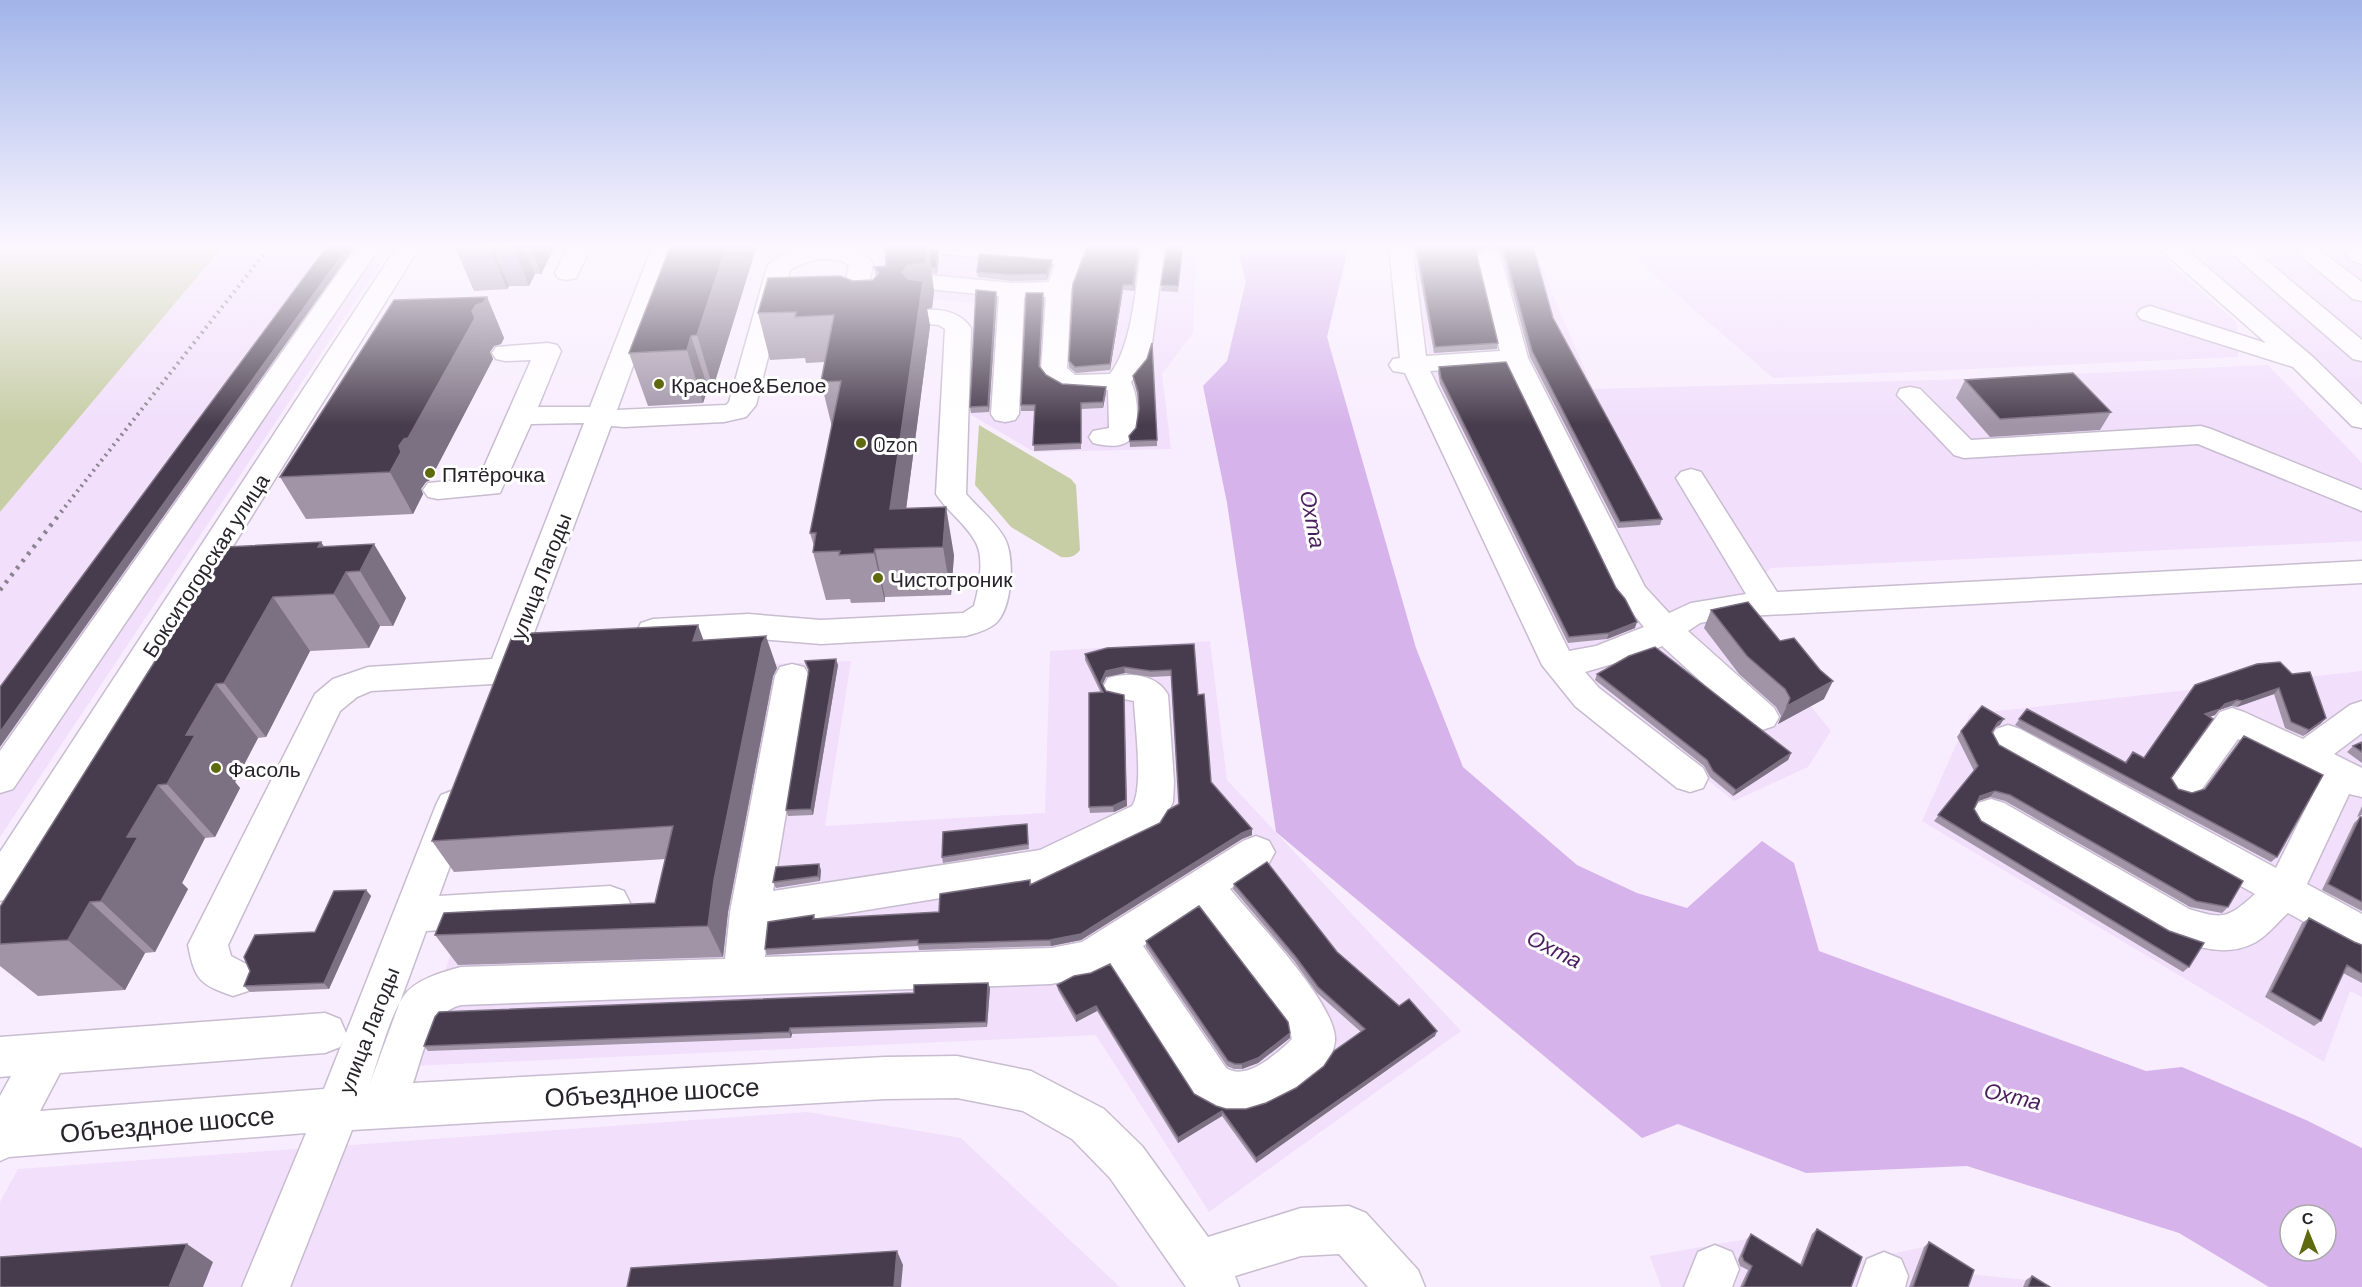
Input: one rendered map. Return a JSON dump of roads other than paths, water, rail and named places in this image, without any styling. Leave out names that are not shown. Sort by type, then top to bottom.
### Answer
[{"type":"street","points":[[0,779],[327,305]]},
{"type":"street","name":"Бокситогорская улица","points":[[0,885],[370,305]]},
{"type":"street","name":"улица Лагоды","points":[[491,705],[643,305]]},
{"type":"street","points":[[520,416],[577,414],[624,419],[724,414],[736,411],[742,405],[769,305]]},
{"type":"street","points":[[853,305],[852,308],[859,316],[872,319]]},
{"type":"street","points":[[1005,414],[1011,305]]},
{"type":"street","points":[[1057,305],[1054,371],[1069,383],[1118,382]]},
{"type":"street","points":[[1118,382],[1132,364],[1139,343],[1145,305]]},
{"type":"street","points":[[1404,305],[1408,365],[1559,665],[1587,697],[1690,778]]},
{"type":"street","points":[[1502,305],[1515,358],[1632,592],[1666,630],[1762,717]]},
{"type":"street","points":[[2237,305],[2305,364],[2362,420]]},
{"type":"street","points":[[2306,305],[2362,353]]},
{"type":"street","points":[[2150,314],[2305,364]]},
{"type":"street","points":[[621,632],[748,626],[821,632],[955,624],[979,620],[988,611],[992,601],[994,556],[992,544],[951,494],[958,328],[953,321],[941,317],[925,318]]},
{"type":"street","points":[[438,490],[490,486],[548,351],[505,353]]},
{"type":"street","points":[[1408,365],[1515,358]]},
{"type":"street","points":[[1103,437],[1117,437],[1123,431],[1123,394],[1118,382]]},
{"type":"street","points":[[1910,395],[1964,449],[2201,435],[2362,501]]},
{"type":"street","points":[[1692,478],[1767,603]]},
{"type":"street","points":[[1559,665],[1598,658],[1628,648],[1666,630],[1691,614],[1730,606],[2362,572]]},
{"type":"street","points":[[517,638],[551,636]]},
{"type":"street","points":[[233,978],[213,967],[208,945],[327,703],[345,688],[368,679],[504,671]]},
{"type":"street","points":[[743,978],[750,912],[792,676]]},
{"type":"street","points":[[750,912],[1045,865],[1145,817],[1155,802],[1156,782],[1151,695],[1141,689],[1120,687]]},
{"type":"street","points":[[2306,756],[2362,714]]},
{"type":"street","points":[[1991,814],[2178,923],[2213,934],[2243,929],[2284,892],[2352,778],[2232,721],[2186,783]]},
{"type":"street","points":[[2008,739],[2362,934]]},
{"type":"street","name":"улица Лагоды","points":[[266,1287],[338,1109],[466,771]]},
{"type":"street","points":[[383,1107],[418,1010],[429,998],[443,990],[461,986],[1051,966],[1090,958],[1256,852]]},
{"type":"street","points":[[1117,941],[1211,1083],[1226,1092],[1243,1093],[1262,1087],[1305,1058],[1312,1045],[1312,1027],[1303,1009],[1203,885]]},
{"type":"street","points":[[412,915],[610,903]]},
{"type":"street","points":[[0,1057],[325,1033]]},
{"type":"street","points":[[1,1137],[48,1053]]},
{"type":"street","name":"Объездное шоссе","points":[[1,1137],[338,1109],[885,1078],[957,1077],[1031,1092],[1088,1124],[1126,1162],[1207,1276]]},
{"type":"street","points":[[1207,1276],[1300,1232],[1349,1230],[1401,1287]]},
{"type":"water","name":"Охта","points":[[1240,305],[1335,305],[1327,337],[1416,648],[1463,767],[1577,865],[1637,893],[1687,908],[1762,841],[1794,863],[1819,951],[2146,1071],[2182,1067],[2306,1120],[2362,1148],[2362,1287],[2269,1287],[2179,1233],[1967,1166],[1806,1173],[1678,1124],[1642,1138],[1276,832],[1227,503],[1203,386],[1227,361]]},
{"type":"railway","points":[[61,512],[224,305]]},
{"type":"railway","points":[[0,590],[62,511]]},
{"type":"place","name":"Красное&Белое","points":[[659,384]]},
{"type":"place","name":"Ozon","points":[[861,443]]},
{"type":"place","name":"Пятёрочка","points":[[430,473]]},
{"type":"place","name":"Чистотроник","points":[[878,578]]},
{"type":"place","name":"Фасоль","points":[[216,768]]}]
